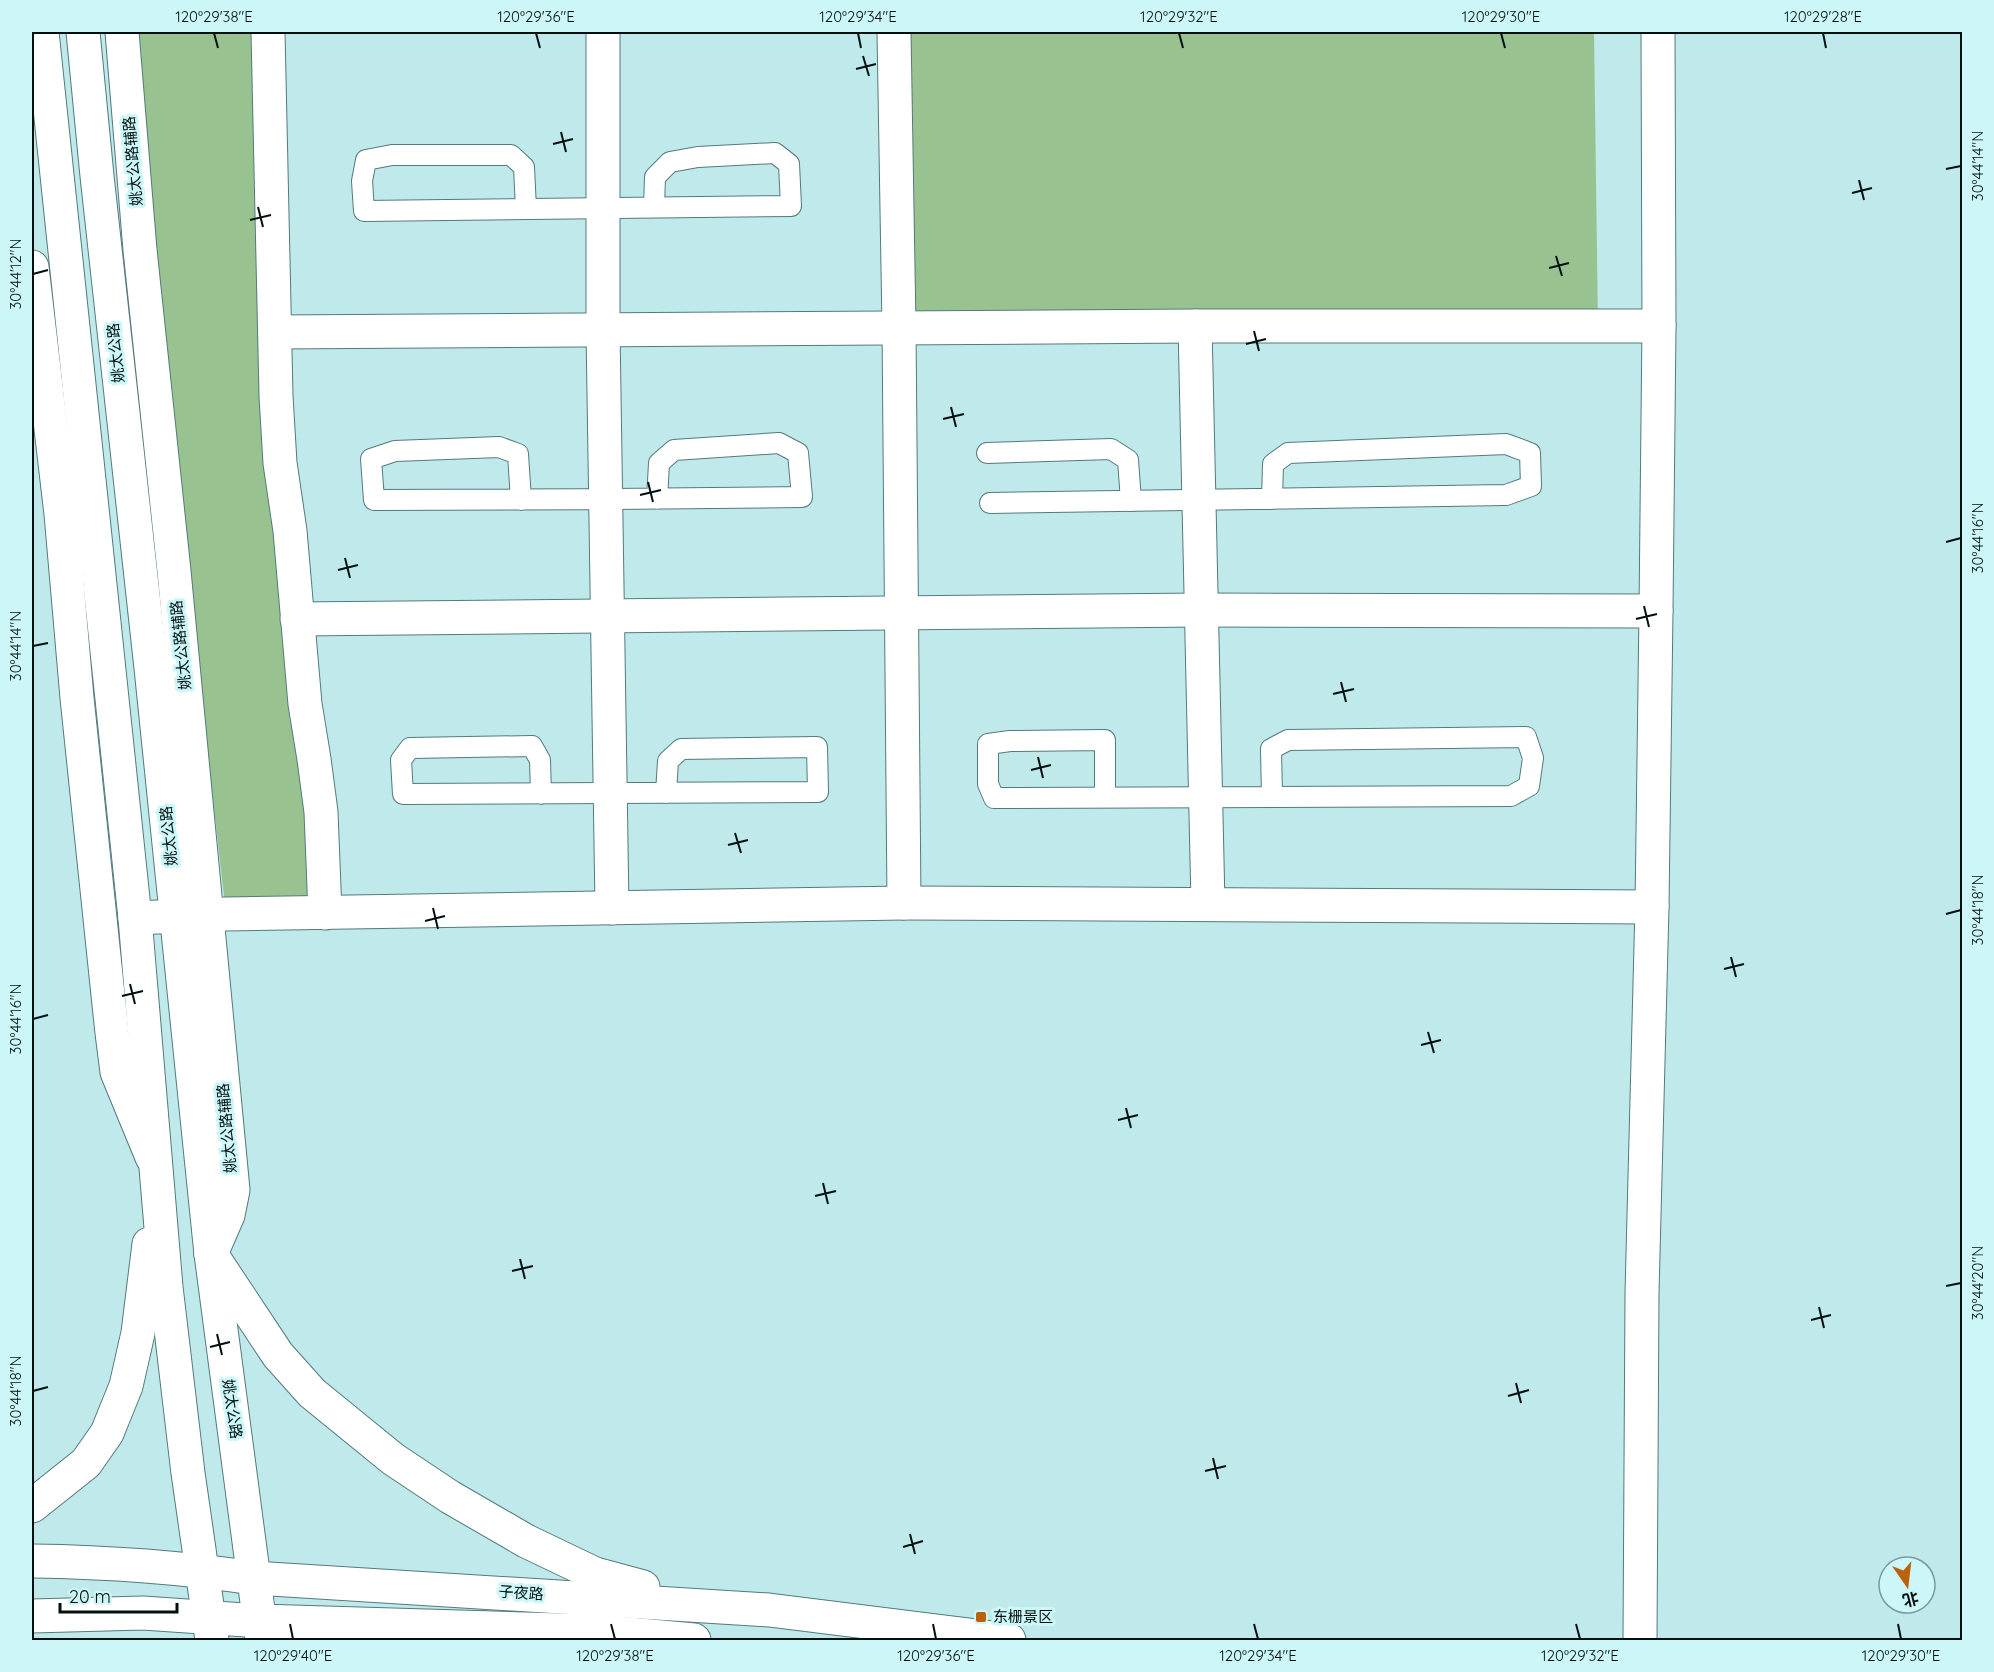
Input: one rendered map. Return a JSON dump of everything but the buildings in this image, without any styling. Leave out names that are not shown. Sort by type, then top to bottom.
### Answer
[{"type":"street","points":[[42,32],[135,918],[166,1287],[210,1630]]},
{"type":"street","name":"姚太公路","points":[[83,32],[98,188],[192,916],[211,1254],[261,1631]]},
{"type":"street","name":"姚太公路辅路","points":[[122,32],[140,250],[174,571],[192,916]]},
{"type":"street","points":[[268,32],[280,463],[290,531],[304,704],[321,812],[325,913]]},
{"type":"street","points":[[603,32],[603,329],[612,908]]},
{"type":"street","points":[[894,32],[904,903]]},
{"type":"street","points":[[1640,1641],[1642,1293],[1652,907],[1656,611],[1659,326],[1658,32]]},
{"type":"street","points":[[32,267],[61,514],[77,698],[117,1072],[157,1170],[138,1333],[126,1386],[106,1433],[86,1463],[32,1506]]},
{"type":"street","points":[[1195,326],[1208,904]]},
{"type":"street","points":[[275,332],[899,327],[1659,326]]},
{"type":"street","points":[[297,619],[1201,610],[1656,611]]},
{"type":"street","points":[[135,918],[904,903],[1652,907]]},
{"type":"street","points":[[211,1254],[278,1355],[312,1393],[393,1459],[450,1497],[526,1541],[595,1574],[677,1596],[769,1610]]},
{"type":"street","name":"子夜路","points":[[32,1561],[109,1562],[202,1570],[253,1578],[769,1610],[910,1634],[1009,1641]]},
{"type":"street","points":[[32,1616],[143,1613],[210,1630],[486,1628],[595,1631],[694,1641]]},
{"type":"street","points":[[455,1641],[486,1628]]},
{"type":"lane","points":[[526,209],[524,167],[510,155],[392,154],[366,160],[362,181],[364,211],[791,206],[789,164],[775,153],[698,157],[670,162],[655,177],[654,207]]},
{"type":"lane","points":[[521,500],[518,454],[500,447],[395,451],[371,459],[374,500],[521,500],[657,499],[802,497],[798,453],[779,443],[674,450],[659,463],[657,499]]},
{"type":"lane","points":[[990,503],[1272,499],[1506,495],[1531,486],[1530,453],[1506,444],[1288,453],[1273,464],[1272,499]]},
{"type":"lane","points":[[987,453],[1111,449],[1128,460],[1131,501]]},
{"type":"lane","points":[[1105,797],[1105,740],[1010,741],[988,744],[988,784],[994,798],[1511,796],[1529,786],[1533,758],[1526,737],[1288,740],[1271,749],[1272,796]]},
{"type":"lane","points":[[541,794],[540,760],[532,746],[410,748],[401,760],[403,794],[541,794],[818,792],[817,747],[681,749],[668,761],[666,793]]},
{"type":"lane","points":[[100,920],[135,918]]},
{"type":"green space","points":[[131,32],[268,32],[325,913],[226,914],[152,262]]},
{"type":"green space","points":[[894,32],[1594,32],[1598,326],[899,327]]},
{"type":"place","name":"东栅景区","points":[[981,1617]]}]
